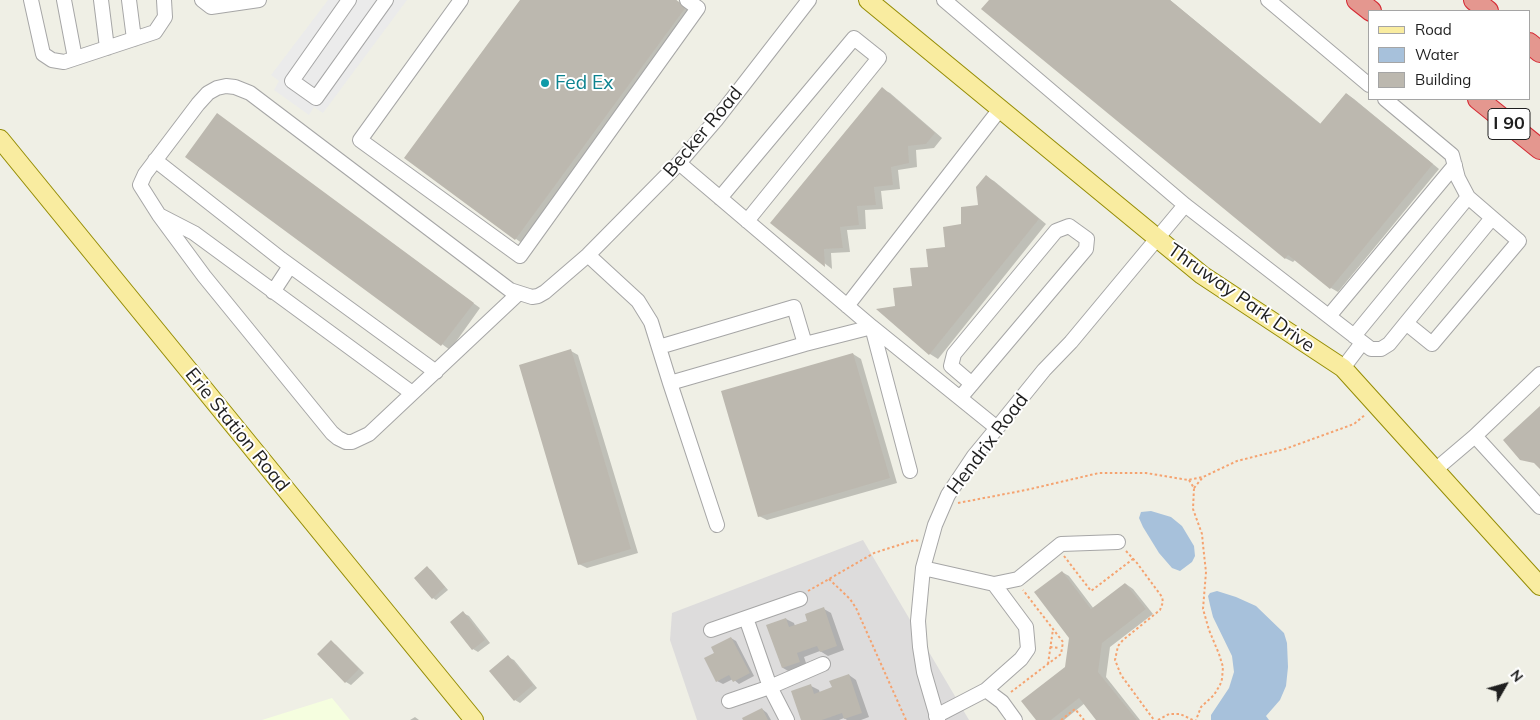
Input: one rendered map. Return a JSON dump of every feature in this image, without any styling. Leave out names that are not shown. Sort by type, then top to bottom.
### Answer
[{"type":"highway","points":[[1357,0],[1370,10]]},
{"type":"highway","points":[[1474,0],[1487,10]]},
{"type":"highway","points":[[1530,44],[1540,52]]},
{"type":"highway","name":"I 90","points":[[1479,100],[1540,149]]},
{"type":"main road","name":"Thruway Park Drive","points":[[868,0],[1202,275],[1343,368],[1540,586]]},
{"type":"main road","name":"Erie Station Road","points":[[0,139],[474,720]]},
{"type":"street","points":[[31,0],[43,54],[52,60],[64,62],[156,32],[165,17],[164,0]]},
{"type":"street","points":[[64,0],[75,58]]},
{"type":"street","points":[[101,0],[107,48]]},
{"type":"street","points":[[129,0],[134,39]]},
{"type":"street","points":[[202,0],[211,7],[259,0]]},
{"type":"street","points":[[349,0],[292,81],[316,98],[386,0]]},
{"type":"street","points":[[461,0],[360,140],[520,256],[698,8],[687,0]]},
{"type":"street","name":"Becker Road","points":[[519,293],[532,297],[540,295],[588,255],[679,163],[716,120],[809,0]]},
{"type":"street","points":[[944,0],[1185,205],[1371,349],[1381,349],[1389,344],[1492,218]]},
{"type":"street","points":[[1268,0],[1368,84]]},
{"type":"street","points":[[720,198],[854,38],[879,58],[747,221]]},
{"type":"street","points":[[234,86],[250,93],[510,290],[519,293],[369,434],[352,442],[346,442],[332,433],[204,276],[158,215],[140,185],[155,160],[208,93],[217,88],[234,86]]},
{"type":"street","points":[[1386,100],[1452,155],[1458,178],[1468,197],[1519,240],[1432,344],[1406,323]]},
{"type":"street","points":[[847,306],[1000,109]]},
{"type":"street","points":[[155,160],[290,266],[436,372]]},
{"type":"street","points":[[679,163],[872,327],[997,428]]},
{"type":"street","points":[[1329,316],[1455,165]]},
{"type":"street","points":[[1343,368],[1358,339],[1468,197]]},
{"type":"street","name":"Hendrix Road","points":[[937,718],[924,672],[918,621],[923,568],[929,543],[945,501],[960,475],[1044,370],[1071,342],[1185,205]]},
{"type":"street","points":[[158,215],[194,233],[412,393]]},
{"type":"street","points":[[960,398],[972,384],[1086,249],[1087,239],[1069,226],[1056,231],[954,354],[951,366],[972,384]]},
{"type":"street","points":[[588,255],[638,301],[651,322],[717,525]]},
{"type":"street","points":[[273,292],[290,266]]},
{"type":"street","points":[[659,347],[794,307],[805,344]]},
{"type":"street","points":[[670,383],[805,344],[872,327]]},
{"type":"street","points":[[872,327],[910,471]]},
{"type":"street","points":[[1435,470],[1475,436],[1540,374]]},
{"type":"street","points":[[1475,436],[1540,507]]},
{"type":"street","points":[[923,568],[994,584],[1018,579],[1061,544],[1118,542]]},
{"type":"street","points":[[937,718],[986,690],[1021,659],[1028,649],[1026,627],[994,584]]},
{"type":"street","points":[[711,630],[800,599]]},
{"type":"street","points":[[746,618],[770,687],[787,720]]},
{"type":"street","points":[[729,701],[770,687],[823,664]]},
{"type":"street","points":[[986,690],[1002,702],[1016,720]]},
{"type":"path","points":[[945,501],[958,503],[977,500],[1099,473],[1146,472],[1188,480],[1203,477],[1237,461],[1285,449],[1354,424],[1377,404]]},
{"type":"path","points":[[1158,720],[1169,714],[1180,714],[1195,720],[1201,707],[1220,686],[1223,672],[1203,609],[1206,566],[1202,534],[1193,509],[1194,488],[1203,477]]},
{"type":"path","points":[[1188,480],[1194,488]]},
{"type":"path","points":[[800,599],[804,598],[802,593],[874,552],[916,540],[929,543]]},
{"type":"path","points":[[1118,542],[1162,597],[1160,610],[1123,640],[1118,646],[1115,660],[1121,675],[1154,720]]},
{"type":"path","points":[[1057,547],[1091,591],[1133,559]]},
{"type":"path","points":[[829,579],[850,599],[856,608],[906,720]]},
{"type":"path","points":[[1048,664],[1053,629]]},
{"type":"path","points":[[1050,647],[1062,648]]},
{"type":"path","points":[[1061,720],[1075,709],[1084,720]]},
{"type":"shaded area","points":[[328,0],[407,0],[323,113],[314,107],[309,115],[274,90],[279,81],[271,75]]},
{"type":"shaded area","points":[[863,540],[969,720],[697,720],[670,640],[672,613]]},
{"type":"shaded area","points":[[332,698],[350,720],[262,720]]},
{"type":"water","points":[[1151,511],[1171,517],[1182,526],[1194,546],[1195,556],[1192,562],[1180,571],[1172,568],[1159,553],[1143,527],[1139,518],[1141,512]]},
{"type":"water","points":[[1217,591],[1256,606],[1284,633],[1287,643],[1288,667],[1286,686],[1280,700],[1266,716],[1269,720],[1211,720],[1211,715],[1229,688],[1234,672],[1232,656],[1213,617],[1208,596],[1210,593]]},
{"type":"building","name":"Fed Ex","points":[[520,0],[676,0],[686,7],[515,240],[404,158]]},
{"type":"building","points":[[989,0],[1170,0],[1320,124],[1346,93],[1433,164],[1330,289],[1288,255],[1285,259],[981,9]]},
{"type":"building","points":[[882,87],[935,133],[926,144],[908,146],[909,163],[891,167],[893,185],[874,187],[876,205],[857,206],[859,225],[840,227],[843,248],[824,249],[825,267],[770,223]]},
{"type":"building","points":[[217,113],[474,303],[441,346],[185,157]]},
{"type":"building","points":[[986,175],[1039,219],[929,355],[876,309],[895,306],[893,288],[912,286],[910,268],[928,267],[926,249],[945,247],[943,227],[961,224],[961,207],[978,205],[976,187]]},
{"type":"building","points":[[571,349],[631,549],[578,565],[519,365]]},
{"type":"building","points":[[853,353],[890,478],[758,517],[721,391]]},
{"type":"building","points":[[1540,406],[1540,469],[1534,463],[1520,460],[1503,440]]},
{"type":"building","points":[[427,566],[445,587],[432,599],[414,578]]},
{"type":"building","points":[[1062,571],[1091,609],[1125,583],[1146,609],[1102,643],[1098,672],[1137,720],[1096,720],[1079,698],[1051,720],[1036,720],[1021,701],[1065,667],[1069,638],[1034,592]]},
{"type":"building","points":[[824,607],[837,646],[820,652],[817,646],[797,653],[800,662],[782,668],[766,625],[786,618],[789,627],[807,621],[805,614]]},
{"type":"building","points":[[463,611],[485,640],[472,650],[450,622]]},
{"type":"building","points":[[731,637],[750,673],[733,682],[729,675],[716,682],[704,658],[714,653],[711,647]]},
{"type":"building","points":[[331,640],[359,669],[345,683],[317,654]]},
{"type":"building","points":[[508,655],[533,685],[514,701],[489,671]]},
{"type":"building","points":[[849,674],[862,713],[844,719],[842,713],[822,720],[801,720],[791,691],[811,684],[814,694],[832,687],[829,681]]},
{"type":"building","points":[[762,708],[768,720],[743,720],[742,718]]},
{"type":"place","name":"Fed Ex","points":[[545,83]]}]
